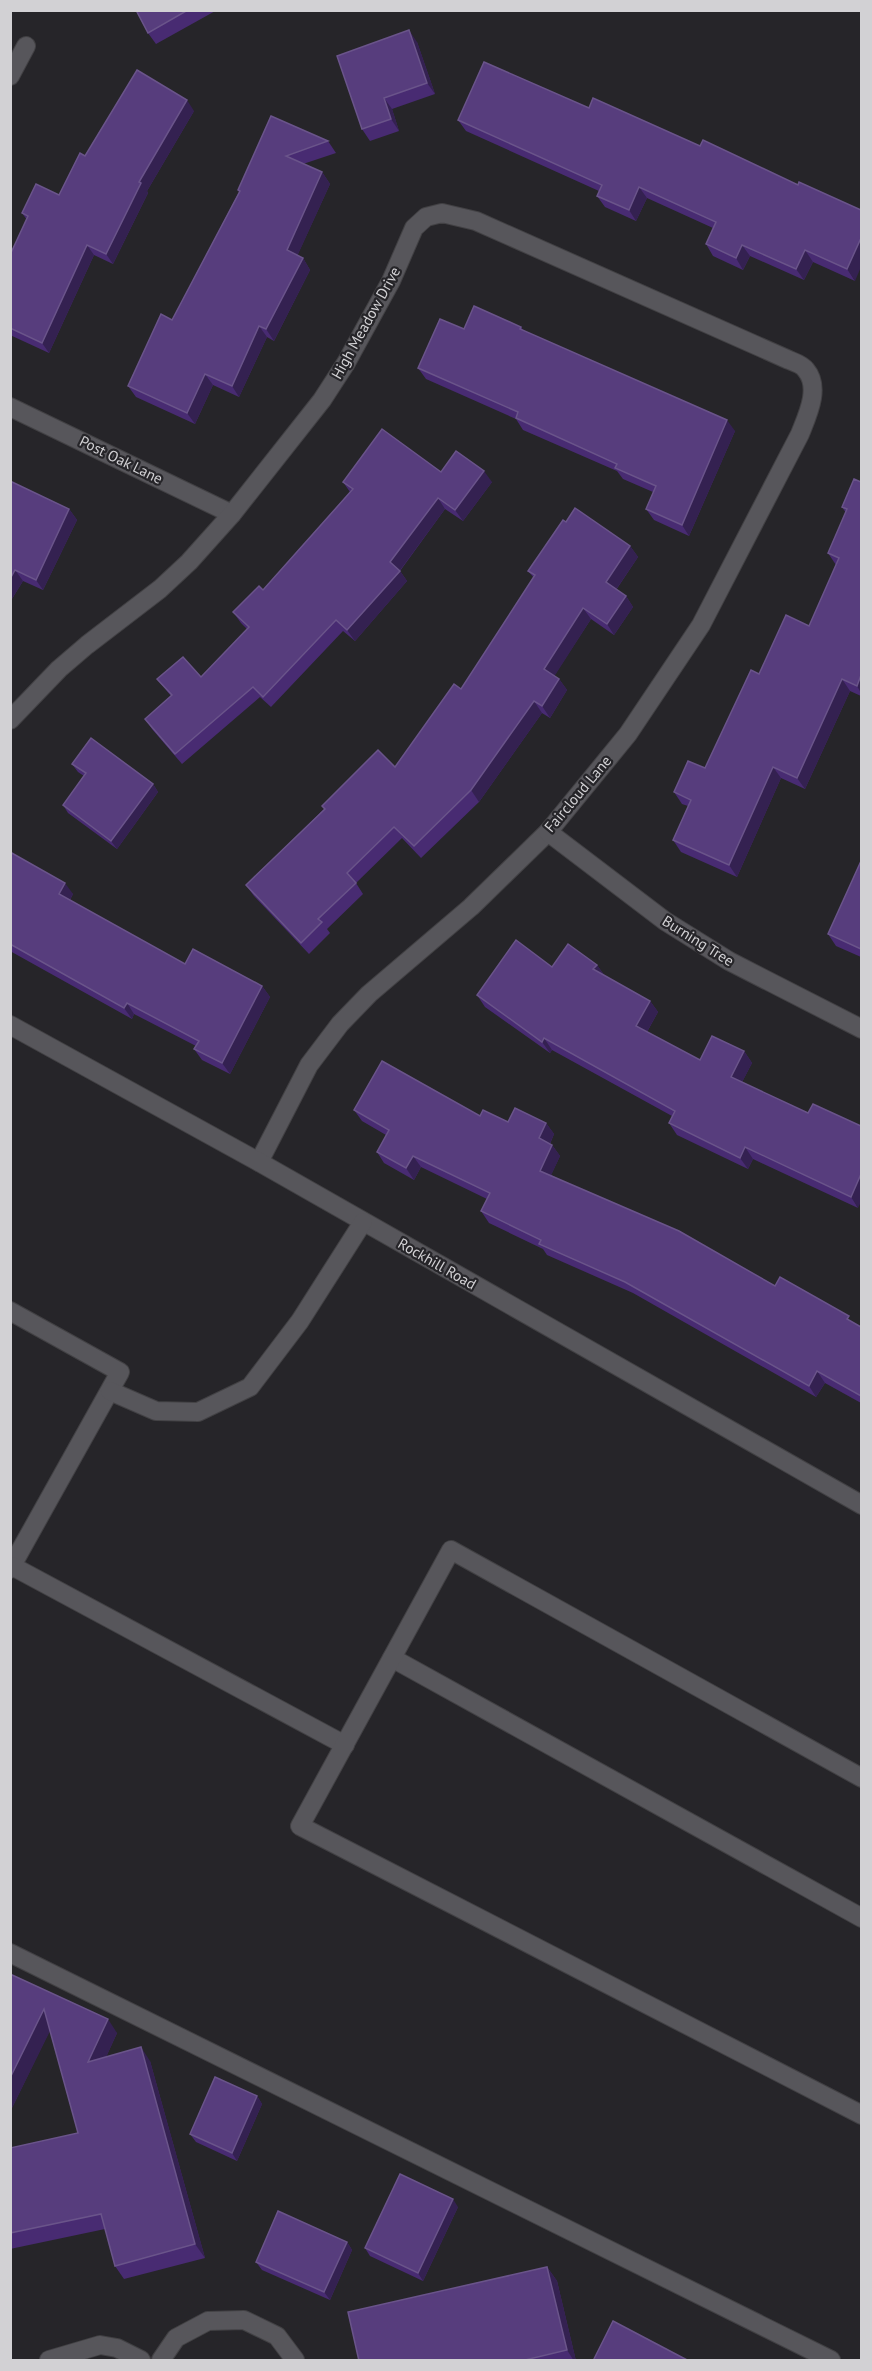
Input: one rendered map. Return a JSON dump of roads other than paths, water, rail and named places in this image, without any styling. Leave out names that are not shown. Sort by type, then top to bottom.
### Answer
[{"type":"street","points":[[10,76],[26,46]]},
{"type":"street","name":"High Meadow Drive","points":[[10,720],[59,669],[160,589],[189,562],[232,514],[328,391],[391,281],[414,228],[426,217],[442,213],[476,221],[806,369]]},
{"type":"street","name":"Faircloud Lane","points":[[259,1162],[309,1065],[340,1024],[369,994],[471,907],[548,832],[628,734],[701,625],[808,414],[812,405],[812,383],[806,369]]},
{"type":"street","name":"Post Oak Lane","points":[[10,407],[232,514]]},
{"type":"street","name":"Burning Tree","points":[[548,832],[665,921],[729,961],[861,1029]]},
{"type":"street","name":"Rockhill Road","points":[[10,1025],[259,1162],[861,1505]]},
{"type":"street","points":[[110,1391],[156,1411],[198,1412],[250,1387],[300,1321],[363,1222]]},
{"type":"street","points":[[10,1311],[120,1372],[11,1568],[345,1745]]},
{"type":"street","points":[[861,1778],[451,1550],[300,1826],[861,2115]]},
{"type":"street","points":[[392,1658],[861,1918]]},
{"type":"street","points":[[10,1953],[831,2361]]},
{"type":"street","points":[[161,2361],[176,2338],[208,2321],[244,2320],[277,2337],[294,2361]]},
{"type":"street","points":[[49,2361],[99,2345],[117,2348],[141,2361]]}]
